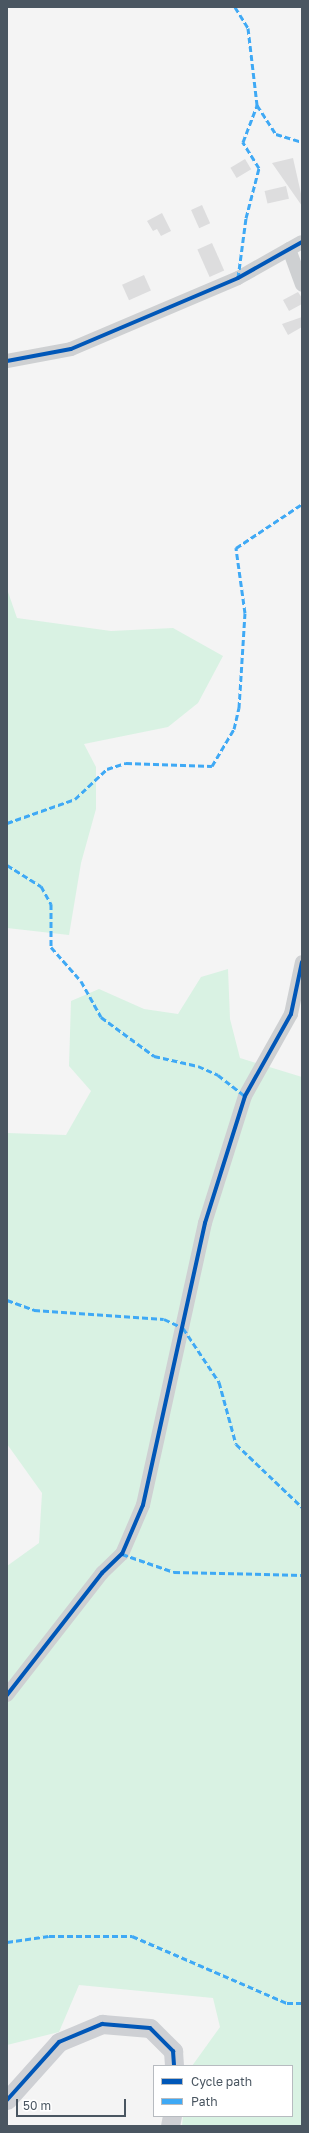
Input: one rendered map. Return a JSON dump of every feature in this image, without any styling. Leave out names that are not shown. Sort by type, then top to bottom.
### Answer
[{"type":"street","points":[[7,361],[70,349],[238,278],[302,242]]},
{"type":"street","points":[[289,249],[302,285]]},
{"type":"street","points":[[7,1695],[102,1573],[122,1554],[143,1505],[205,1224],[245,1096],[291,1014],[302,962]]},
{"type":"street","points":[[7,2100],[59,2042],[102,2024],[150,2028],[173,2051],[174,2065]]},
{"type":"green space","points":[[7,589],[17,618],[111,631],[173,628],[223,656],[198,703],[168,727],[84,744],[96,767],[96,809],[81,863],[69,935],[7,928]]},
{"type":"green space","points":[[228,969],[230,1019],[240,1058],[302,1077],[302,2126],[182,2126],[183,2117],[293,2117],[293,2065],[193,2065],[220,2027],[213,1998],[79,1985],[59,2032],[7,2045],[7,1566],[39,1543],[42,1493],[7,1444],[7,1133],[66,1135],[91,1091],[69,1066],[71,1001],[99,989],[144,1009],[178,1014],[201,977]]},
{"type":"building","points":[[293,158],[302,198],[302,206],[272,163]]},
{"type":"building","points":[[245,159],[251,169],[237,178],[230,168]]},
{"type":"building","points":[[286,186],[289,199],[267,204],[265,191]]},
{"type":"building","points":[[202,205],[210,223],[199,228],[191,210]]},
{"type":"building","points":[[162,213],[171,231],[161,236],[157,229],[153,231],[147,221]]},
{"type":"building","points":[[212,243],[224,270],[210,277],[197,250]]},
{"type":"building","points":[[144,275],[151,291],[129,300],[122,285]]},
{"type":"building","points":[[298,292],[302,298],[302,304],[289,311],[283,300]]},
{"type":"building","points":[[302,317],[302,327],[288,335],[282,324]]},
{"type":"marked path","points":[[235,7],[248,28],[257,105],[276,134],[302,142]]},
{"type":"marked path","points":[[238,278],[246,218],[259,168],[243,142],[257,105]]},
{"type":"marked path","points":[[7,823],[75,799],[107,769],[126,763],[212,766],[234,729],[239,708],[245,613],[236,548],[302,504]]},
{"type":"marked path","points":[[7,865],[41,886],[51,904],[51,947],[81,981],[101,1017],[154,1056],[198,1066],[218,1075],[245,1096]]},
{"type":"marked path","points":[[7,1300],[34,1310],[164,1319],[183,1328],[219,1382],[236,1444],[302,1507]]},
{"type":"marked path","points":[[122,1554],[174,1572],[302,1575]]},
{"type":"marked path","points":[[7,1942],[49,1936],[132,1936],[287,2003],[302,2003]]},
{"type":"cycle path","points":[[7,361],[71,349],[238,278],[302,242]]},
{"type":"cycle path","points":[[7,1695],[102,1573],[122,1554],[143,1505],[205,1223],[245,1096],[291,1014],[302,962]]},
{"type":"cycle path","points":[[7,2100],[59,2042],[102,2024],[150,2028],[173,2051],[174,2065]]}]
